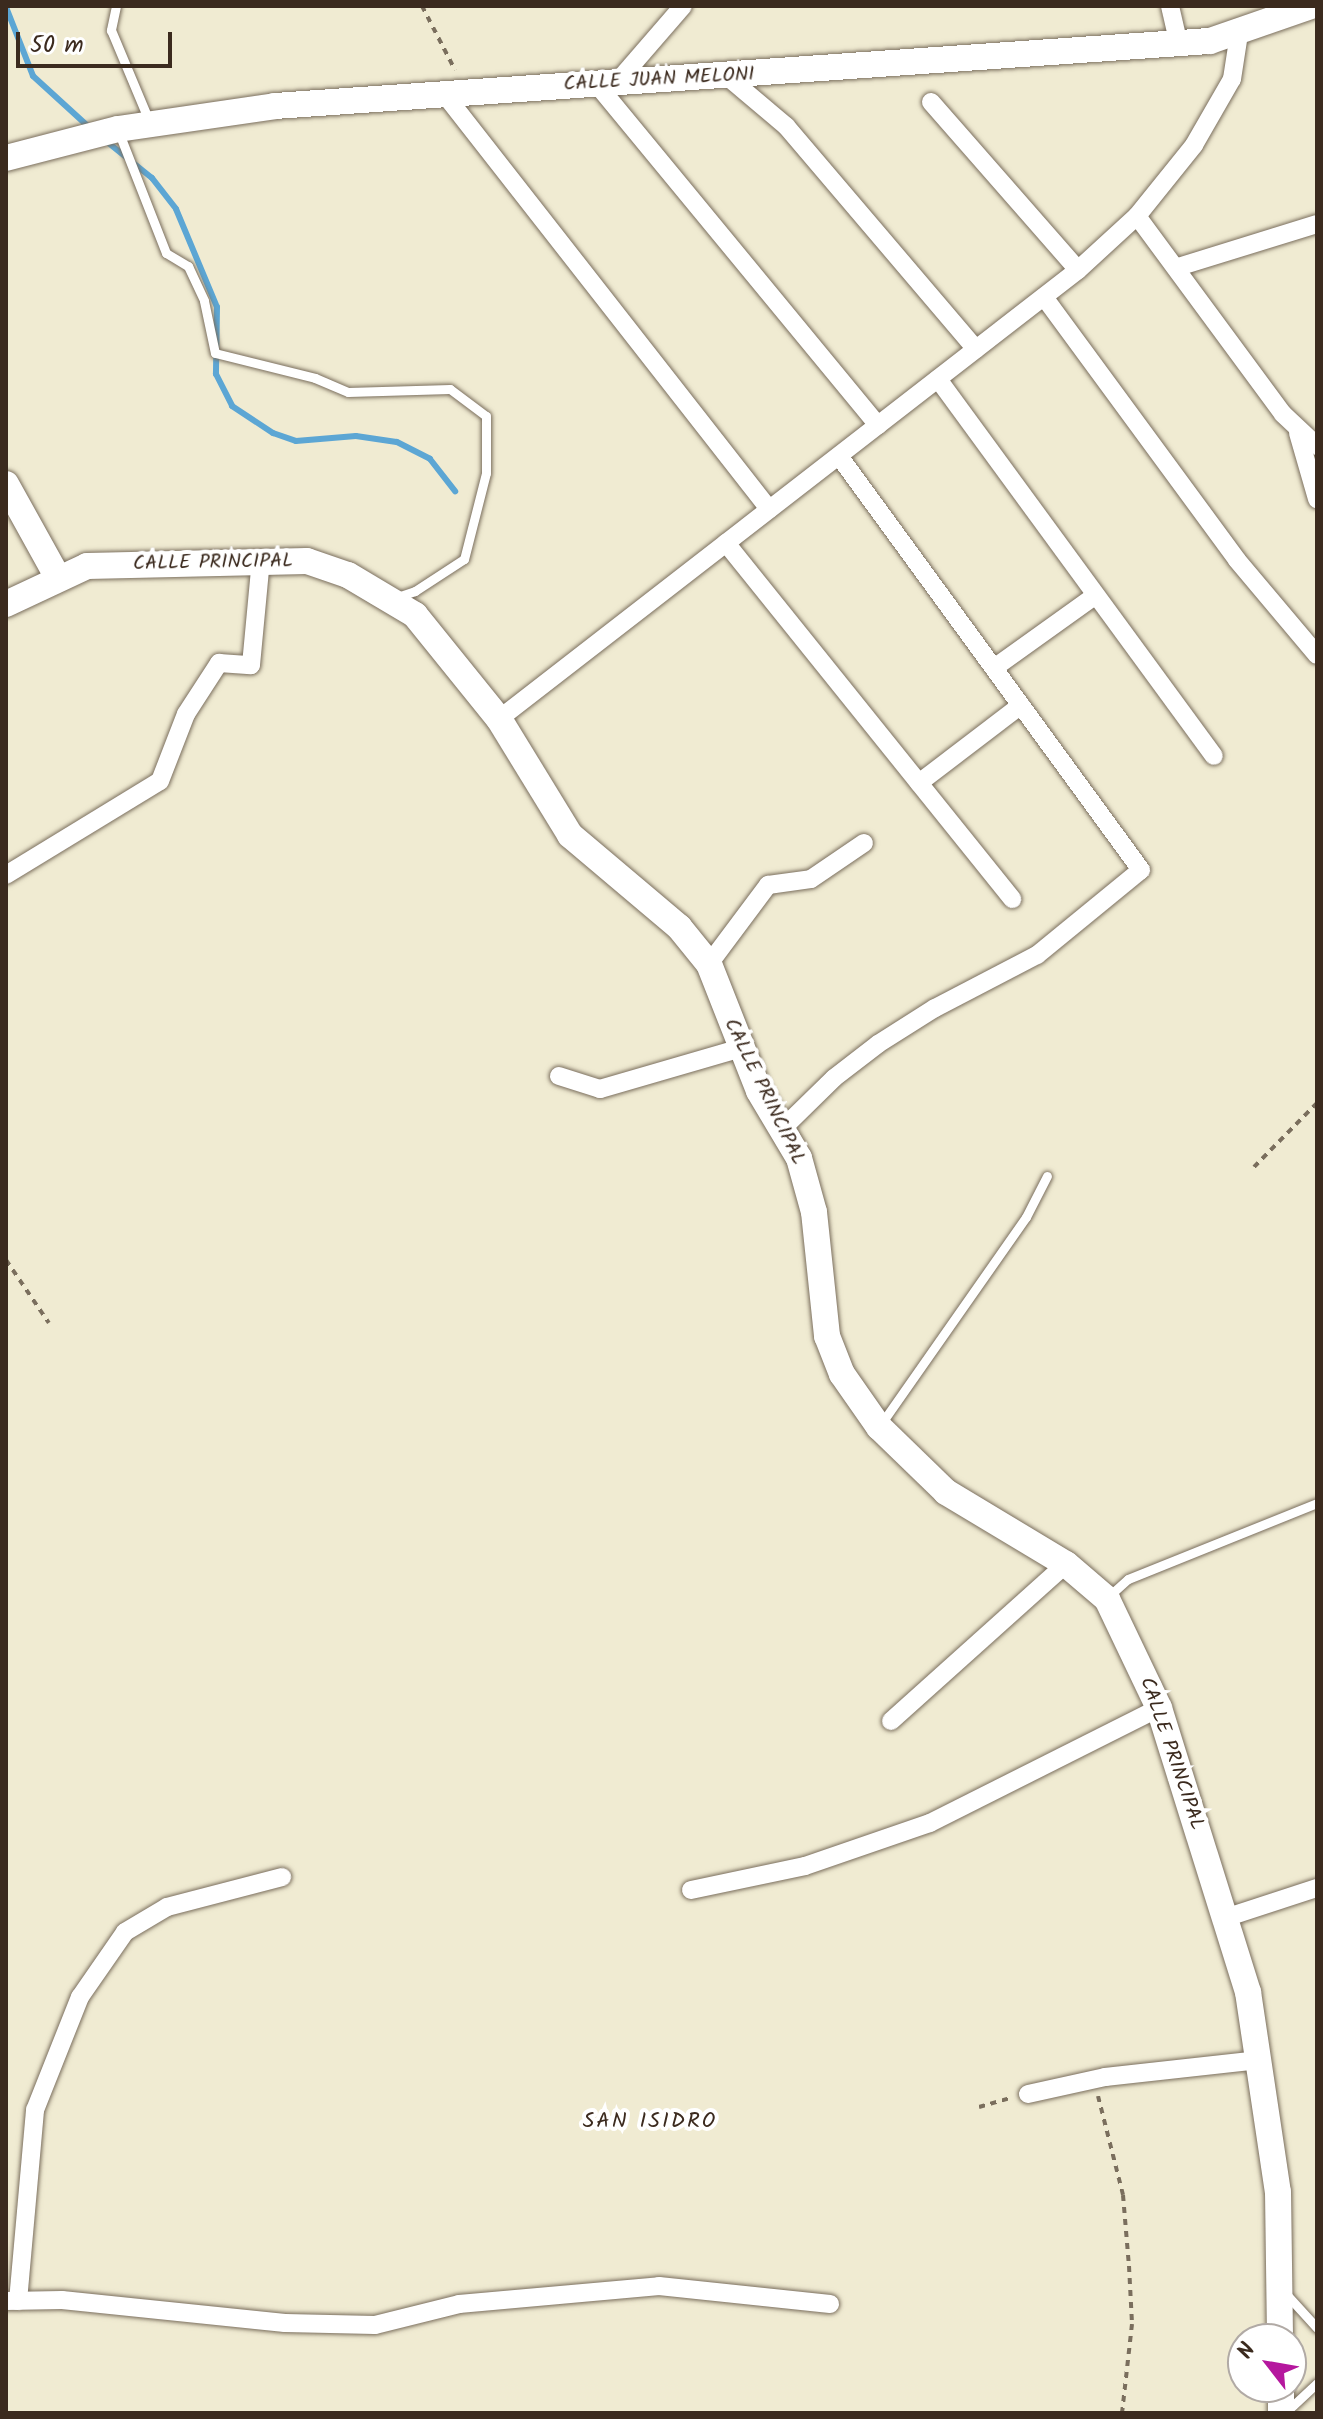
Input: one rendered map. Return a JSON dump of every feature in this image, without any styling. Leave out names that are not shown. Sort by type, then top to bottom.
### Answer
[{"type":"street","points":[[683,6],[606,81],[878,425]]},
{"type":"street","points":[[1170,6],[1179,44]]},
{"type":"street","name":"CALLE JUAN MELONI","points":[[6,158],[50,145],[119,135],[151,124],[275,106],[454,90],[729,78],[1179,44],[1239,34],[1311,6]]},
{"type":"street","points":[[499,719],[1044,297],[1137,216],[1194,145],[1232,79],[1239,34]]},
{"type":"street","points":[[729,78],[786,126],[976,349]]},
{"type":"street","points":[[454,90],[769,509]]},
{"type":"street","points":[[931,102],[1078,270]]},
{"type":"street","points":[[1137,216],[1297,430],[1317,446]]},
{"type":"street","points":[[1178,267],[1317,224]]},
{"type":"street","points":[[1044,297],[1237,560],[1317,655]]},
{"type":"street","points":[[938,379],[1214,756]]},
{"type":"street","points":[[1297,430],[1317,499]]},
{"type":"street","points":[[783,1128],[834,1078],[878,1044],[935,1008],[1037,955],[1141,870],[839,456]]},
{"type":"street","points":[[6,484],[57,576]]},
{"type":"street","points":[[726,543],[1012,899]]},
{"type":"street","points":[[6,875],[160,781],[186,714],[219,663],[251,665],[261,560]]},
{"type":"street","name":"CALLE PRINCIPAL","points":[[6,604],[57,576],[87,566],[307,561],[348,575],[415,615],[499,719],[570,835],[679,927],[709,964],[759,1091],[799,1158],[814,1212],[827,1336],[842,1374],[879,1427],[946,1492],[1066,1564],[1107,1599],[1159,1708],[1248,1992],[1278,2192],[1280,2323]]},
{"type":"street","points":[[994,668],[1096,595]]},
{"type":"street","points":[[919,783],[1021,705]]},
{"type":"street","points":[[709,964],[768,885],[811,879],[864,843]]},
{"type":"street","points":[[559,1076],[600,1089],[741,1048]]},
{"type":"street","points":[[891,1721],[1066,1564]]},
{"type":"street","points":[[691,1890],[805,1866],[930,1823],[1159,1708]]},
{"type":"street","points":[[282,1877],[167,1907],[125,1932],[80,1997],[35,2110],[12,2301],[62,2300],[285,2323],[375,2325],[459,2304],[659,2286],[830,2304]]},
{"type":"street","points":[[1225,1918],[1317,1888]]},
{"type":"street","points":[[1028,2094],[1092,2079],[1259,2060]]},
{"type":"lane","points":[[116,6],[111,30],[151,124]]},
{"type":"lane","points":[[119,135],[166,253],[188,266],[204,301],[218,354],[315,378],[348,392],[450,389],[486,416],[486,473],[464,559],[415,591],[391,599]]},
{"type":"lane","points":[[879,1427],[1026,1217],[1047,1176]]},
{"type":"lane","points":[[1107,1599],[1128,1579],[1317,1503]]},
{"type":"lane","points":[[1280,2288],[1317,2328]]},
{"type":"lane","points":[[1283,2413],[1317,2383]]},
{"type":"path","points":[[422,6],[454,90]]},
{"type":"path","points":[[1254,1167],[1317,1103]]},
{"type":"path","points":[[6,1260],[49,1323]]},
{"type":"path","points":[[1092,2079],[1111,2133],[1123,2195],[1132,2324],[1122,2413]]},
{"type":"path","points":[[979,2107],[1028,2094]]},
{"type":"waterway","points":[[6,7],[33,76],[91,129]]},
{"type":"waterway","points":[[106,141],[152,178],[176,209],[217,307],[216,374],[232,406],[273,433],[296,441],[356,436],[397,442],[430,459],[455,491]]},
{"type":"district","name":"SAN ISIDRO","points":[[650,2122]]}]
